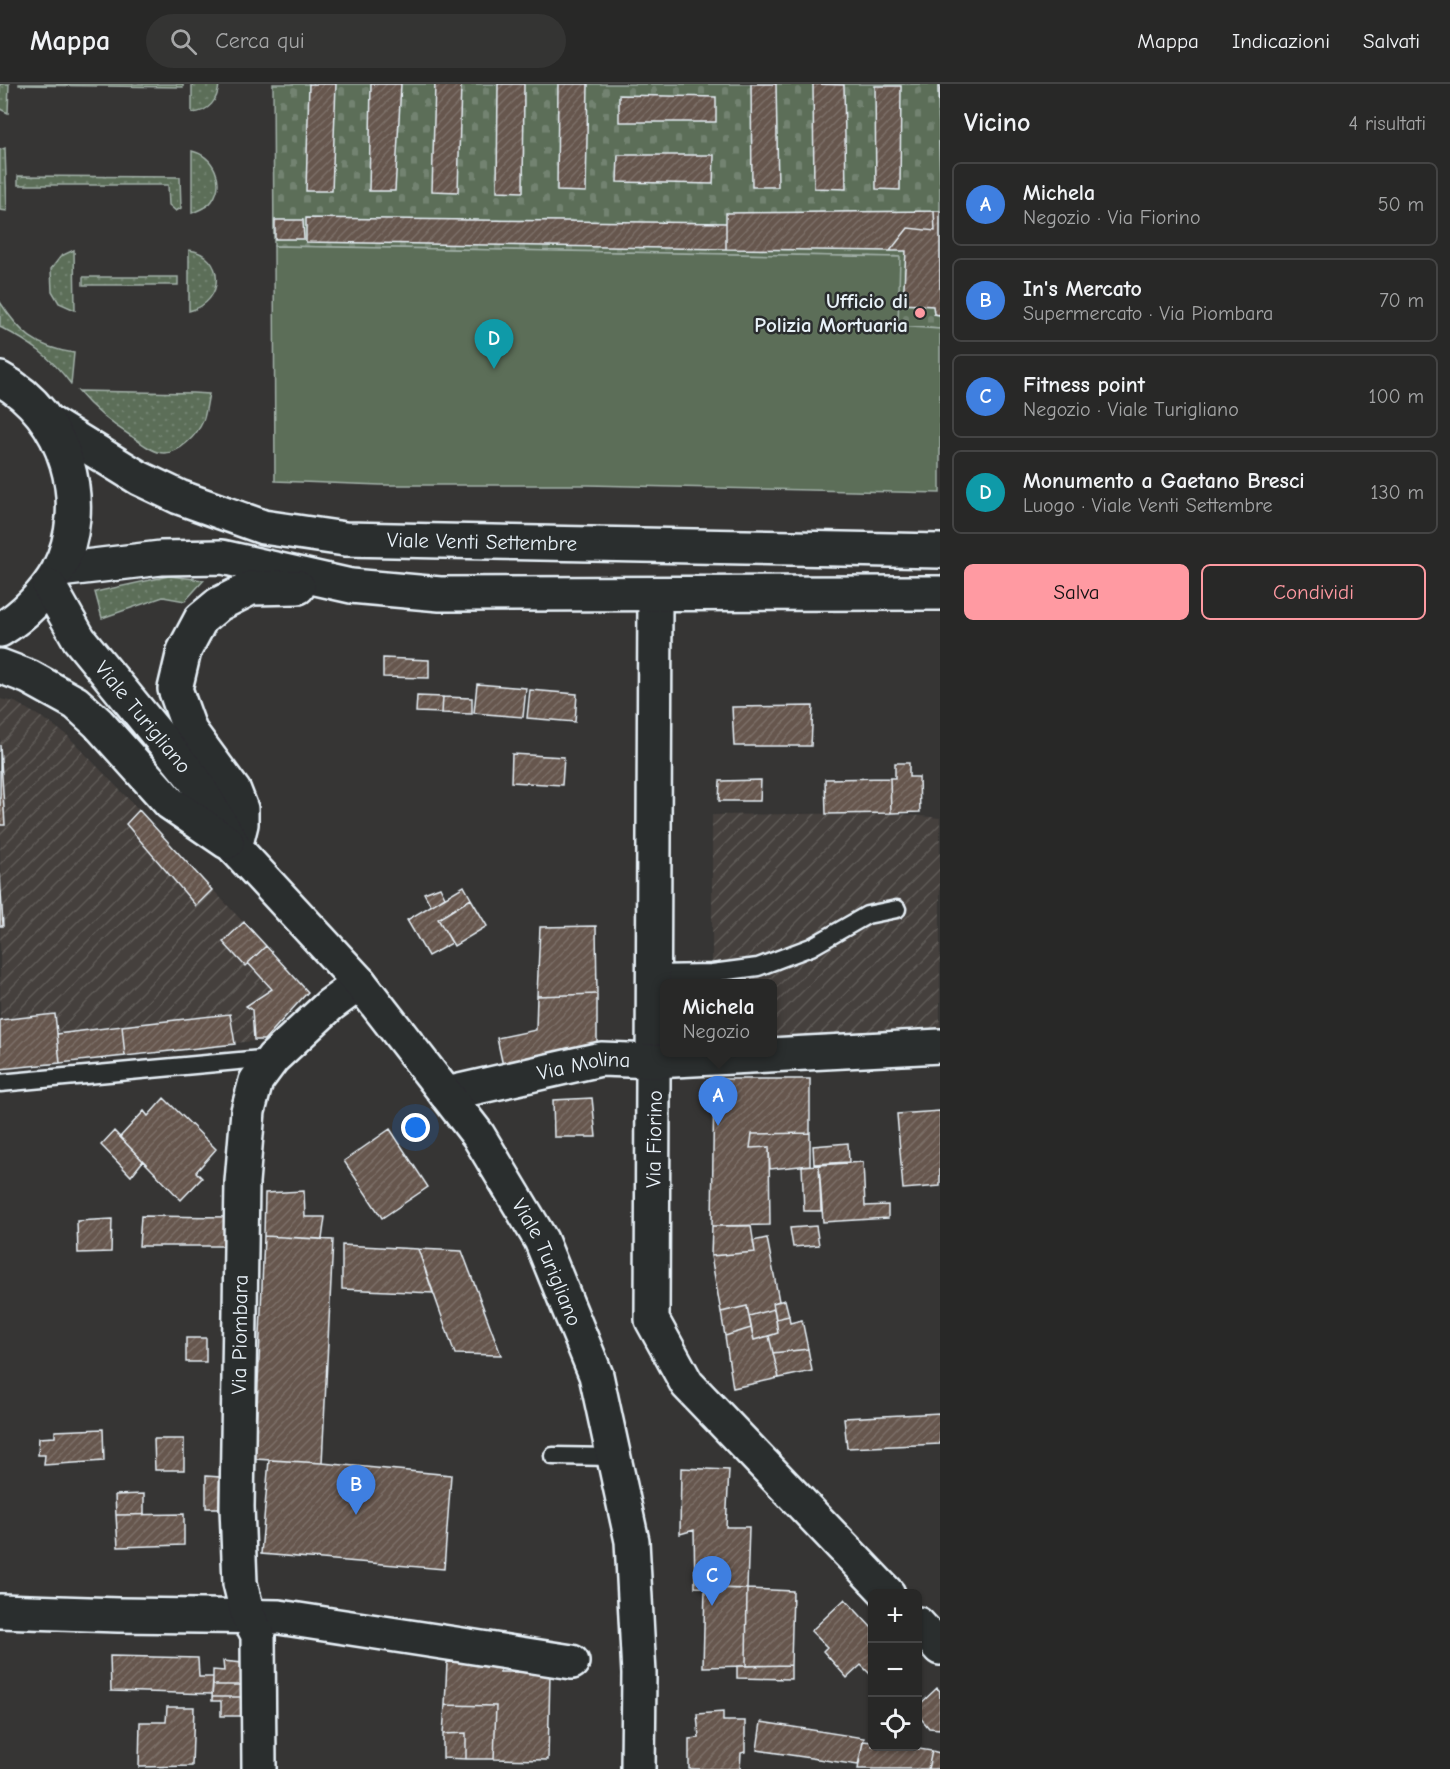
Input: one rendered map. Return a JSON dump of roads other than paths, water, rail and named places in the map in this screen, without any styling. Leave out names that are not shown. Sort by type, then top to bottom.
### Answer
[{"type":"main road","points":[[0,379],[15,387],[50,423],[69,463],[74,506],[67,549],[54,578],[15,621],[0,630]]},
{"type":"main road","name":"Viale Venti Settembre","points":[[50,423],[139,478],[179,497],[263,527],[321,536],[356,539],[940,551]]},
{"type":"main road","points":[[54,578],[161,558],[222,557],[351,586]]},
{"type":"main road","name":"Viale Turigliano","points":[[54,578],[79,639],[194,779],[236,848],[360,982],[447,1094],[478,1135],[542,1240],[596,1375],[632,1541],[639,1674],[638,1769]]},
{"type":"main road","points":[[236,848],[241,824],[241,809],[234,791],[190,731],[175,689],[184,651],[201,619],[219,604],[251,588],[351,586],[441,594],[940,593]]},
{"type":"main road","name":"Via Fiorino","points":[[655,594],[653,974],[655,1060],[652,1320],[687,1384],[884,1589]]},
{"type":"main road","name":"Viale Turigliano","points":[[0,666],[29,677],[76,703],[98,723],[170,803],[236,848]]},
{"type":"main road","name":"Via Piombara","points":[[260,1769],[258,1635],[248,1616],[240,1583],[237,1507],[242,1182],[248,1111],[256,1081],[273,1058],[330,1005],[360,982]]},
{"type":"main road","name":"Via Molina","points":[[777,1054],[940,1046]]},
{"type":"main road","name":"Via Molina","points":[[447,1094],[601,1059],[655,1060],[716,1057]]},
{"type":"main road","points":[[0,1611],[118,1616],[279,1617],[572,1662]]},
{"type":"main road","points":[[922,1628],[940,1648]]},
{"type":"lane","points":[[653,974],[712,973],[758,966],[811,947],[867,915],[897,909]]},
{"type":"lane","points":[[0,1083],[273,1058]]},
{"type":"lane","points":[[553,1456],[613,1457]]},
{"type":"place","name":"Ufficio di Polizia Mortuaria","points":[[920,313]]},
{"type":"place","name":"Monumento a Gaetano Bresci","points":[[494,369]]},
{"type":"place","name":"Michela","points":[[718,1126]]},
{"type":"place","name":"In's Mercato","points":[[356,1515]]},
{"type":"place","name":"Fitness point","points":[[712,1606]]}]
